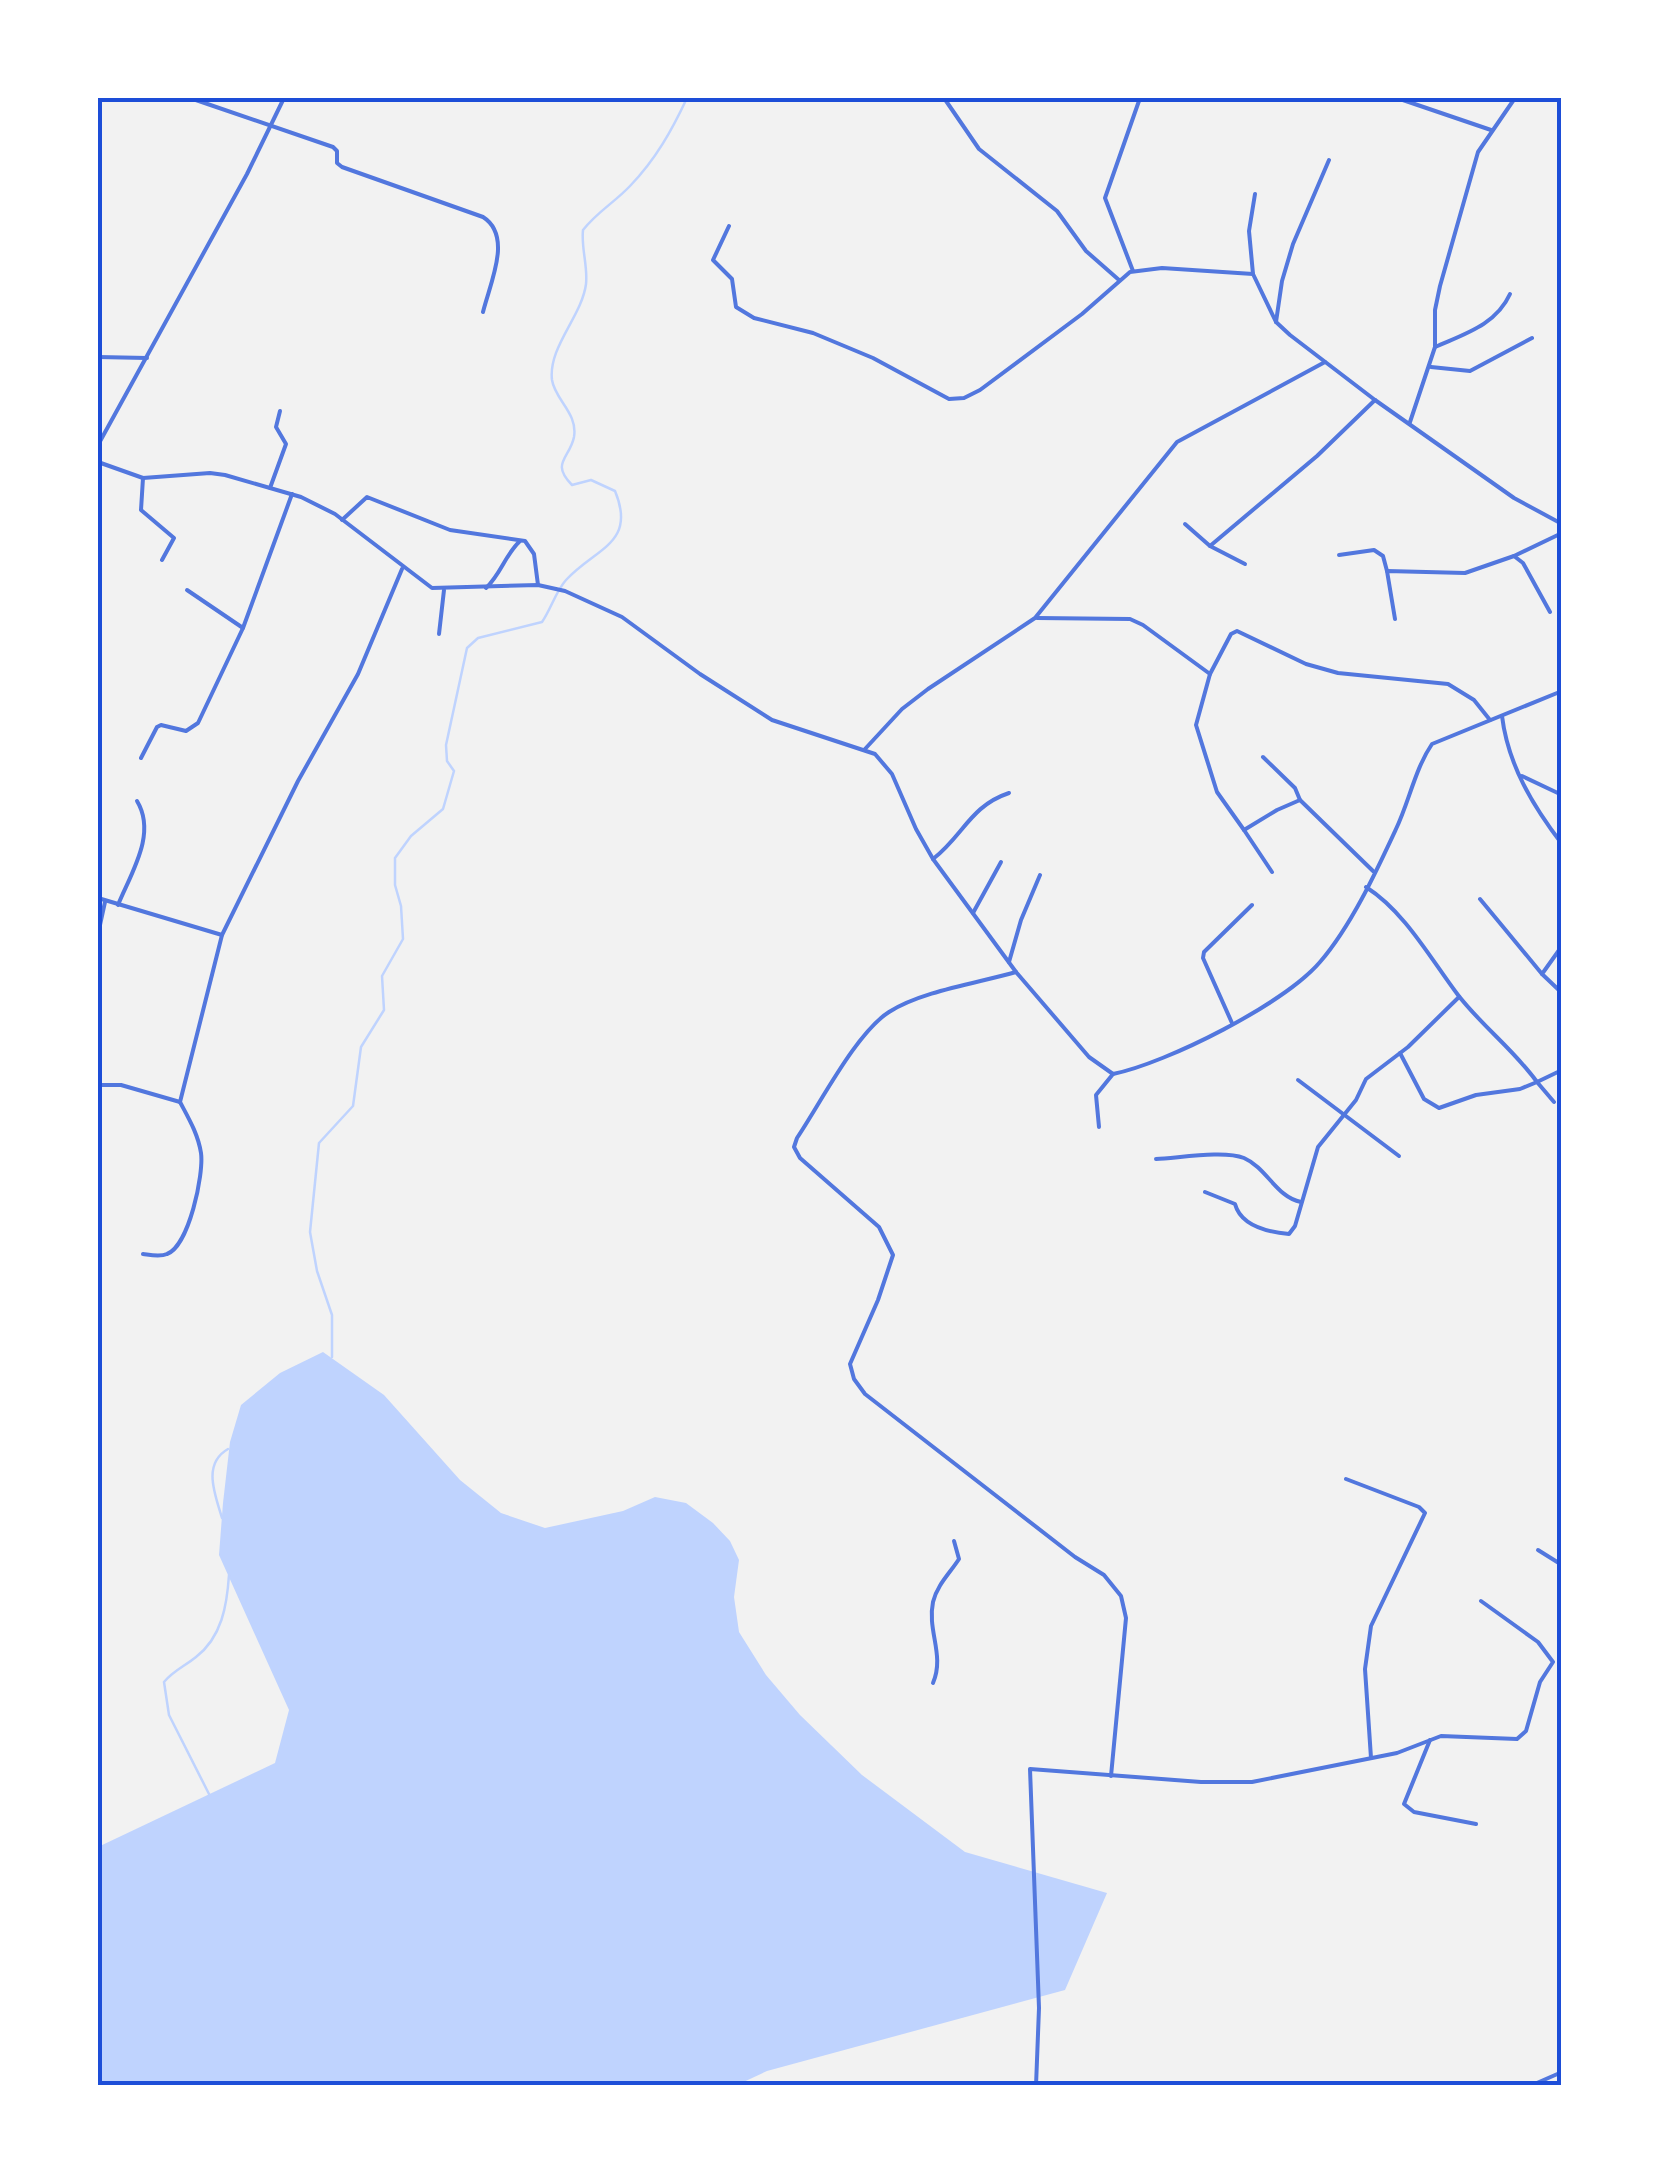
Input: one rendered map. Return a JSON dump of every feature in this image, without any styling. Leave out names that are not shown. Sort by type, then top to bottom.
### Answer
[{"type":"street","points":[[190,98],[333,147],[342,167],[494,224],[499,236],[498,251],[484,312]]},
{"type":"street","points":[[98,445],[284,98]]},
{"type":"street","points":[[944,98],[979,148],[1056,210],[1086,251],[1119,280]]},
{"type":"street","points":[[1133,271],[1106,198],[1140,98]]},
{"type":"street","points":[[1396,98],[1490,130]]},
{"type":"street","points":[[1410,422],[1430,367],[1440,286],[1478,152],[1515,98]]},
{"type":"street","points":[[1276,322],[1292,244],[1329,160]]},
{"type":"street","points":[[1255,194],[1249,231],[1253,274],[1276,322],[1375,400],[1514,498],[1562,524]]},
{"type":"street","points":[[729,226],[714,264],[732,278],[733,299],[745,314],[813,333],[874,358],[949,399],[964,398],[980,390],[1133,271],[1162,268],[1253,274]]},
{"type":"street","points":[[1435,347],[1482,326],[1504,307],[1510,294]]},
{"type":"street","points":[[1430,367],[1470,371],[1532,338]]},
{"type":"street","points":[[98,357],[147,358]]},
{"type":"street","points":[[865,749],[928,689],[1035,618],[1177,442],[1325,362]]},
{"type":"street","points":[[1210,546],[1317,456],[1375,400]]},
{"type":"street","points":[[270,488],[286,443],[276,426],[280,411]]},
{"type":"street","points":[[98,462],[143,478],[210,473],[317,503],[432,588],[538,585],[565,591],[622,617],[772,720],[865,749],[886,764],[934,860],[1016,972],[1089,1057],[1113,1074]]},
{"type":"street","points":[[143,478],[142,510],[174,538],[162,560]]},
{"type":"street","points":[[141,758],[157,727],[181,731],[194,728],[243,628],[292,494]]},
{"type":"street","points":[[342,520],[367,497],[450,530],[530,544],[538,585]]},
{"type":"street","points":[[1184,524],[1210,546],[1245,564]]},
{"type":"street","points":[[1387,571],[1465,573],[1562,533]]},
{"type":"street","points":[[486,588],[500,574],[520,541]]},
{"type":"street","points":[[1340,555],[1374,550],[1383,556],[1395,619]]},
{"type":"street","points":[[1514,556],[1523,564],[1550,612]]},
{"type":"street","points":[[144,1254],[164,1255],[173,1251],[196,1203],[202,1171],[200,1152],[194,1128],[180,1102],[222,935],[298,781],[358,674],[402,569]]},
{"type":"street","points":[[187,590],[243,628]]},
{"type":"street","points":[[439,634],[444,590]]},
{"type":"street","points":[[1035,618],[1130,619],[1210,674]]},
{"type":"street","points":[[1272,872],[1217,792],[1196,725],[1210,674],[1231,634],[1243,631],[1306,664],[1338,673],[1448,684],[1474,700],[1490,720]]},
{"type":"street","points":[[1099,1127],[1096,1095],[1113,1074],[1163,1058],[1232,1023],[1296,985],[1319,964],[1340,936],[1366,887],[1432,744],[1562,691]]},
{"type":"street","points":[[1502,716],[1507,750],[1532,804],[1562,844]]},
{"type":"street","points":[[1263,757],[1295,788],[1300,800],[1373,871]]},
{"type":"street","points":[[1522,776],[1562,795]]},
{"type":"street","points":[[934,860],[979,808],[990,799],[1010,793]]},
{"type":"street","points":[[1244,830],[1300,800]]},
{"type":"street","points":[[118,905],[146,834],[146,818],[137,801]]},
{"type":"street","points":[[973,913],[1000,862]]},
{"type":"street","points":[[1009,962],[1040,875]]},
{"type":"street","points":[[1366,887],[1380,897],[1430,954],[1459,996],[1554,1102]]},
{"type":"street","points":[[98,898],[222,935]]},
{"type":"street","points":[[1480,899],[1562,993]]},
{"type":"street","points":[[98,934],[105,902]]},
{"type":"street","points":[[1232,1023],[1203,958],[1209,946],[1252,905]]},
{"type":"street","points":[[1542,974],[1562,946]]},
{"type":"street","points":[[1016,972],[909,1002],[880,1019],[865,1035],[796,1138],[794,1147],[800,1158],[879,1227],[892,1254],[878,1300],[850,1364],[858,1386],[935,1450],[1118,1589],[1126,1618],[1111,1776]]},
{"type":"street","points":[[1205,1192],[1234,1204],[1247,1223],[1283,1234],[1292,1231],[1318,1147],[1344,1116],[1366,1079],[1400,1053],[1459,996]]},
{"type":"street","points":[[1400,1053],[1424,1099],[1438,1108],[1476,1095],[1520,1089],[1562,1070]]},
{"type":"street","points":[[1298,1080],[1399,1156]]},
{"type":"street","points":[[98,1085],[121,1085],[180,1102]]},
{"type":"street","points":[[1156,1159],[1229,1154],[1244,1158],[1288,1198],[1301,1202]]},
{"type":"street","points":[[1346,1480],[1419,1507],[1424,1513],[1371,1626],[1364,1669],[1370,1758]]},
{"type":"street","points":[[933,1683],[939,1659],[933,1630],[934,1601],[943,1580],[959,1560],[954,1541]]},
{"type":"street","points":[[1538,1550],[1562,1565]]},
{"type":"street","points":[[1481,1601],[1538,1642],[1554,1662]]},
{"type":"street","points":[[1036,2086],[1039,2008],[1030,1769],[1252,1782],[1397,1753],[1441,1736],[1517,1739],[1526,1731],[1540,1682],[1554,1662]]},
{"type":"street","points":[[1554,1662],[1562,1662]]},
{"type":"street","points":[[1430,1739],[1404,1804],[1414,1812],[1476,1824]]},
{"type":"street","points":[[1530,2086],[1562,2072]]},
{"type":"water","points":[[323,1352],[384,1395],[460,1480],[501,1513],[545,1528],[623,1511],[655,1497],[686,1503],[713,1523],[730,1541],[739,1560],[734,1597],[739,1632],[766,1675],[800,1715],[862,1775],[965,1852],[1107,1893],[1065,1990],[767,2071],[737,2085],[98,2086],[98,1847],[275,1763],[289,1710],[219,1555],[230,1442],[241,1405],[280,1373]]},
{"type":"waterway","points":[[332,1357],[332,1315],[317,1271],[310,1232],[319,1143],[353,1106],[361,1047],[384,1010],[382,976],[403,939],[395,858],[411,836],[443,809],[454,771],[447,761],[446,745],[467,648],[478,638],[542,622],[566,580],[617,534],[621,523],[615,491],[591,480],[572,485],[562,471],[574,428],[554,387],[552,368],[586,284],[583,230],[648,165],[687,98]]},
{"type":"waterway","points":[[222,1518],[213,1471],[220,1455],[228,1449]]},
{"type":"waterway","points":[[210,1796],[169,1715],[164,1682],[212,1640],[225,1609],[229,1575]]}]
